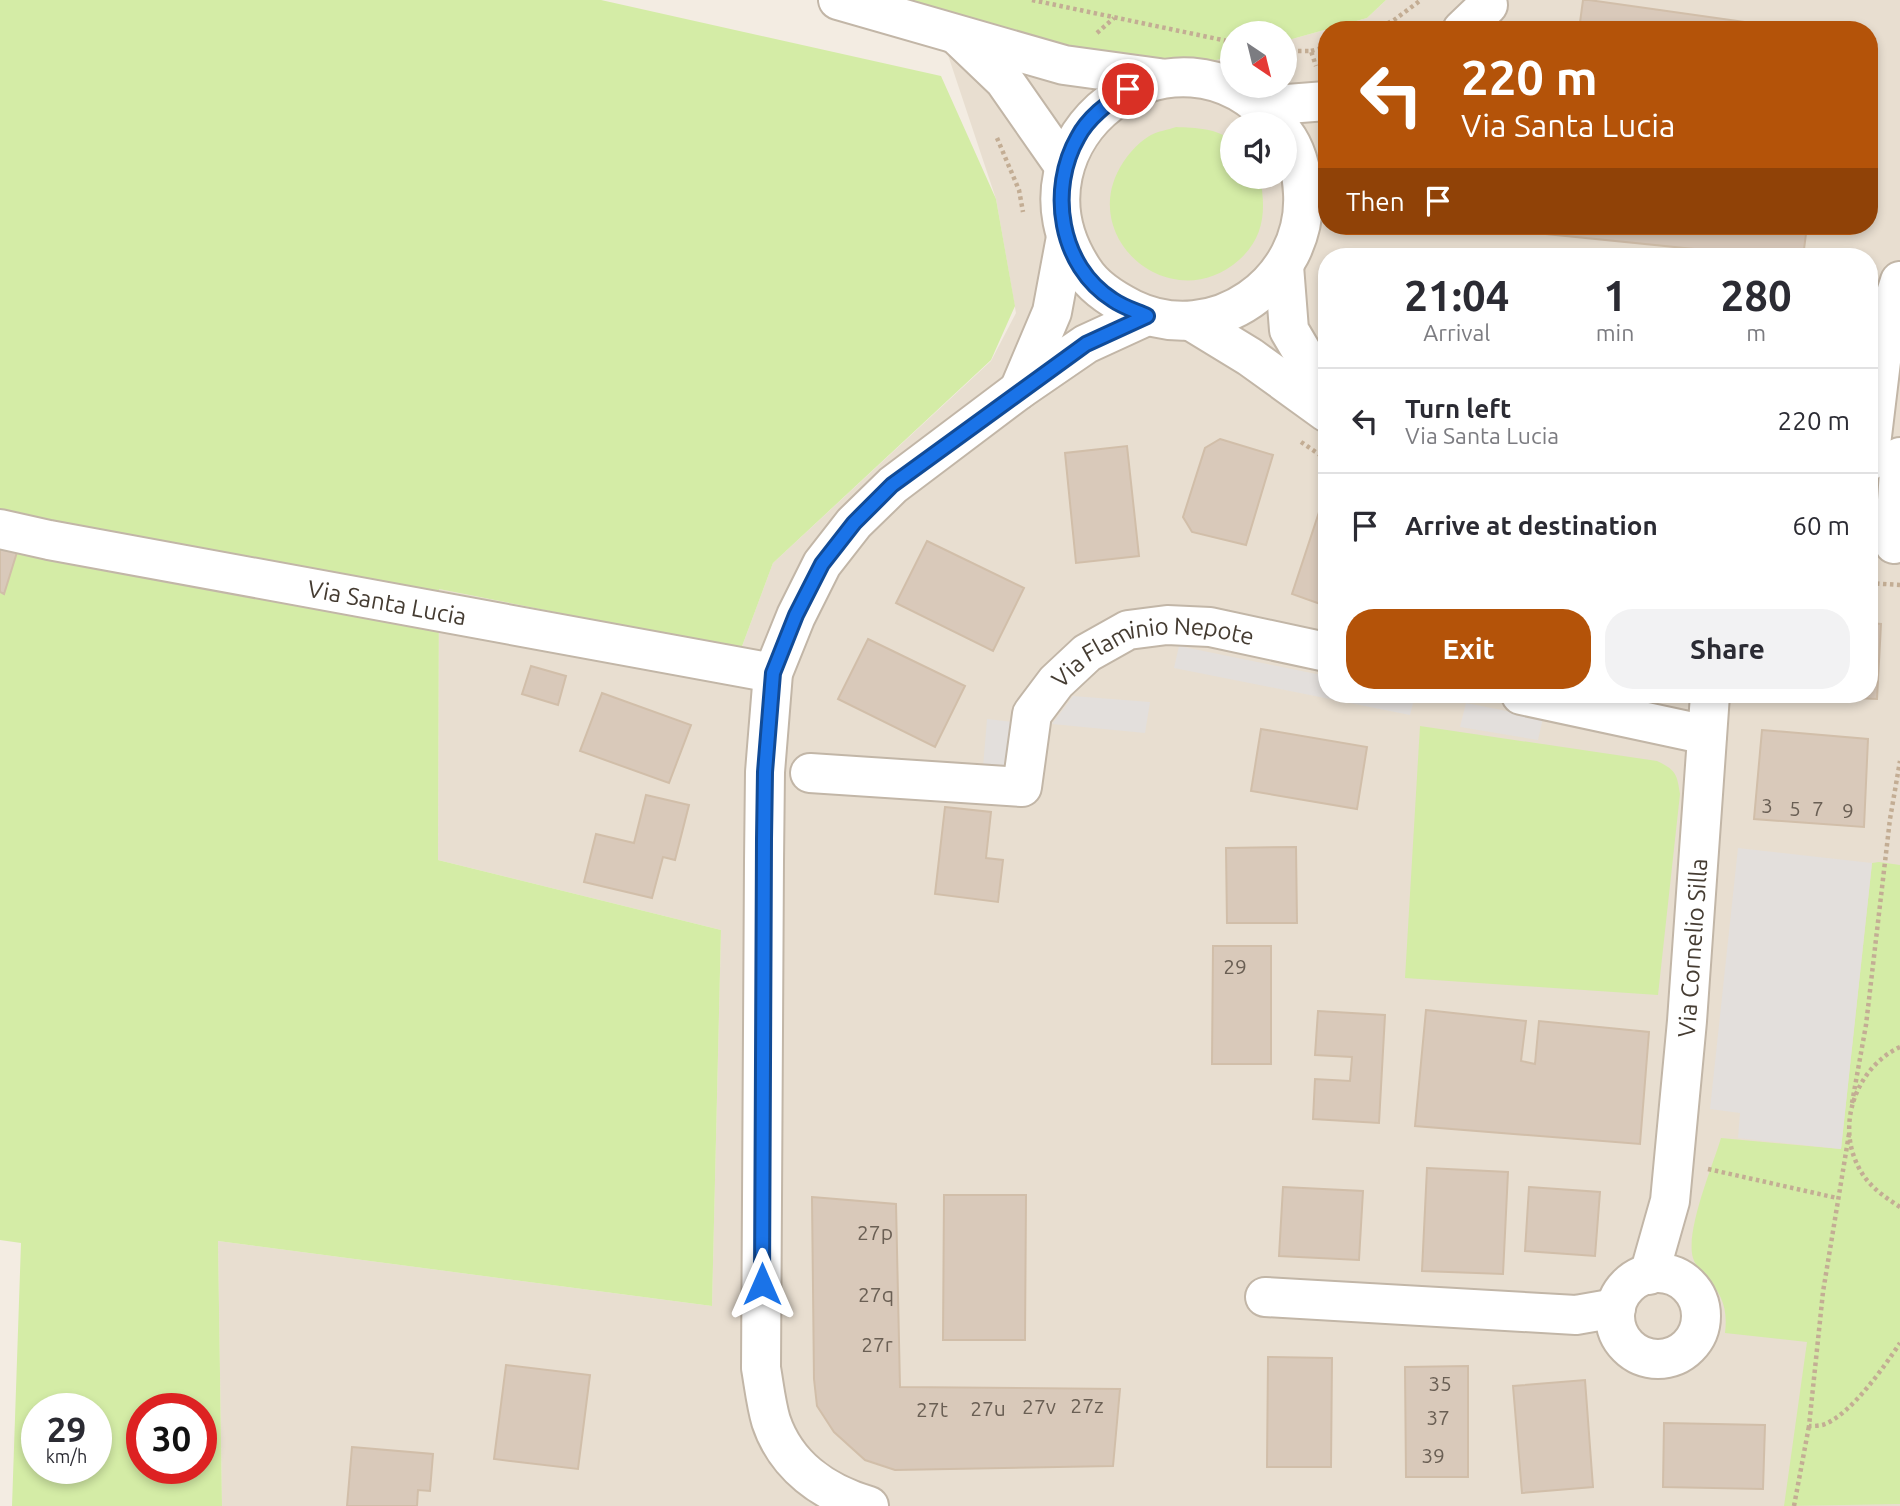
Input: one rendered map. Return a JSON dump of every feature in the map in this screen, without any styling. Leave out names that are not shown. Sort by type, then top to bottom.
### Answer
[{"type":"street","points":[[838,0],[1064,65],[1161,79],[1197,78],[1220,84],[1231,87],[1263,112]]},
{"type":"street","points":[[955,33],[1004,80],[1065,166]]},
{"type":"street","points":[[1161,79],[1128,89],[1100,109],[1078,135],[1065,166],[1060,202],[1066,237],[1084,272],[1111,299],[1147,316],[1168,321],[1191,321],[1227,313],[1259,294],[1284,267],[1297,240],[1304,211],[1302,172],[1297,163]]},
{"type":"street","points":[[1297,112],[1318,104]]},
{"type":"street","points":[[1304,211],[1318,189]]},
{"type":"street","points":[[1019,390],[1052,312],[1066,237]]},
{"type":"street","points":[[1284,267],[1289,330],[1318,379]]},
{"type":"street","points":[[1878,419],[1890,363],[1885,328],[1891,294]]},
{"type":"street","points":[[869,1506],[830,1490],[814,1481],[796,1465],[782,1445],[771,1420],[761,1367],[765,772],[773,673],[796,615],[822,564],[854,523],[892,485],[1019,390],[1086,344],[1147,316]]},
{"type":"street","points":[[1191,321],[1250,357],[1318,406]]},
{"type":"street","points":[[1888,543],[1900,457]]},
{"type":"street","name":"Via Santa Lucia","points":[[0,529],[773,673]]},
{"type":"street","name":"Via Flaminio Nepote","points":[[810,772],[1022,787],[1032,713],[1056,682],[1087,653],[1128,629],[1167,625],[1210,627],[1318,651]]},
{"type":"street","points":[[1558,703],[1707,735]]},
{"type":"street","name":"Via Cornelio Silla","points":[[1664,1276],[1688,1008],[1709,703]]},
{"type":"street","points":[[1664,1276],[1689,1286],[1698,1298],[1702,1311],[1701,1325],[1696,1338],[1687,1349],[1676,1356],[1648,1359],[1625,1344],[1617,1320],[1627,1286],[1664,1276]]},
{"type":"street","points":[[1265,1297],[1576,1315],[1617,1320]]},
{"type":"path","points":[[1032,0],[1220,39]]},
{"type":"path","points":[[1392,21],[1421,0]]},
{"type":"path","points":[[1311,51],[1318,49]]},
{"type":"path","points":[[1878,584],[1900,585]]},
{"type":"path","points":[[1794,1506],[1808,1426],[1837,1198],[1866,1025],[1890,819],[1900,761]]},
{"type":"path","points":[[1852,1103],[1865,1076],[1888,1053],[1900,1047]]},
{"type":"path","points":[[1849,1134],[1857,1166],[1875,1191],[1900,1207]]},
{"type":"path","points":[[1712,1169],[1837,1198]]},
{"type":"path","points":[[1808,1426],[1825,1425],[1842,1412],[1871,1384],[1900,1343]]},
{"type":"shaded area","points":[[1386,0],[1900,0],[1900,1506],[222,1506],[218,1241],[712,1306],[721,930],[438,860],[439,589],[741,649],[773,563],[991,361],[1016,313],[996,199],[943,40],[1193,66],[1220,59],[1220,98],[1297,98],[1297,38],[1318,32],[1318,235],[1878,235],[1878,21],[1356,21],[1367,18]]},
{"type":"shaded area","points":[[1179,646],[1318,674],[1318,697],[1174,668]]},
{"type":"shaded area","points":[[1073,696],[1150,702],[1145,733],[1052,724]]},
{"type":"shaded area","points":[[1350,703],[1413,703],[1410,715]]},
{"type":"shaded area","points":[[1466,703],[1543,718],[1538,740],[1460,727]]},
{"type":"shaded area","points":[[987,719],[1013,722],[1009,768],[983,767]]},
{"type":"shaded area","points":[[1738,848],[1872,863],[1841,1149],[1738,1138],[1740,1113],[1710,1109]]},
{"type":"green space","points":[[0,0],[601,0],[941,76],[996,199],[1015,306],[991,360],[773,563],[741,649],[439,589],[438,860],[721,930],[712,1306],[218,1241],[222,1506],[12,1506],[21,1243],[0,1240]]},
{"type":"green space","points":[[819,0],[1386,0],[1367,18],[1356,21],[1318,21],[1318,32],[1297,38],[1297,21],[1220,21],[1220,59],[1193,66],[943,40]]},
{"type":"green space","points":[[1176,127],[1199,128],[1220,134],[1220,189],[1262,189],[1262,222],[1254,242],[1239,260],[1212,276],[1185,280],[1159,275],[1137,261],[1120,241],[1111,217],[1112,189],[1127,157],[1136,146],[1157,132]]},
{"type":"green space","points":[[1420,726],[1657,761],[1672,770],[1680,794],[1658,995],[1405,978]]},
{"type":"green space","points":[[1872,863],[1900,865],[1900,1504],[1784,1506],[1807,1342],[1725,1333],[1726,1316],[1722,1302],[1716,1289],[1693,1258],[1693,1232],[1721,1138],[1841,1149]]},
{"type":"building","points":[[1583,0],[1589,0],[1737,21],[1580,21]]},
{"type":"building","points":[[1557,235],[1806,235],[1804,248],[1684,248]]},
{"type":"building","points":[[1220,439],[1273,455],[1246,545],[1192,532],[1183,517],[1205,448]]},
{"type":"building","points":[[1127,446],[1139,556],[1076,563],[1065,453]]},
{"type":"building","points":[[1318,515],[1318,603],[1292,594]]},
{"type":"building","points":[[927,541],[1024,588],[993,651],[896,603]]},
{"type":"building","points":[[0,543],[18,549],[4,594],[0,592]]},
{"type":"building","points":[[1878,624],[1881,624],[1878,680]]},
{"type":"building","points":[[868,639],[965,686],[935,747],[838,699]]},
{"type":"building","points":[[531,666],[566,676],[558,705],[522,694]]},
{"type":"building","points":[[602,693],[691,725],[669,783],[580,751]]},
{"type":"building","points":[[1261,729],[1367,747],[1357,809],[1251,791]]},
{"type":"building","points":[[1762,730],[1868,739],[1864,827],[1754,819]]},
{"type":"building","points":[[646,795],[689,805],[675,860],[663,857],[652,898],[584,882],[596,834],[634,843]]},
{"type":"building","points":[[945,807],[991,812],[986,858],[1003,860],[998,902],[935,894]]},
{"type":"building","points":[[1296,847],[1297,923],[1227,923],[1226,848]]},
{"type":"building","points":[[1213,946],[1271,946],[1271,1064],[1212,1064]]},
{"type":"building","points":[[1426,1010],[1526,1021],[1521,1061],[1535,1064],[1539,1021],[1649,1032],[1640,1144],[1415,1126]]},
{"type":"building","points":[[1318,1011],[1385,1015],[1379,1123],[1313,1119],[1315,1079],[1350,1081],[1352,1057],[1315,1055]]},
{"type":"building","points":[[1427,1168],[1508,1172],[1503,1274],[1422,1271]]},
{"type":"building","points":[[1283,1187],[1363,1191],[1359,1260],[1279,1256]]},
{"type":"building","points":[[1529,1187],[1600,1192],[1595,1256],[1525,1251]]},
{"type":"building","points":[[944,1195],[1026,1195],[1025,1340],[943,1340]]},
{"type":"building","points":[[812,1197],[896,1204],[900,1387],[1120,1389],[1113,1466],[895,1470],[865,1460],[834,1432],[817,1406],[814,1379]]},
{"type":"building","points":[[1268,1357],[1332,1358],[1331,1467],[1267,1467]]},
{"type":"building","points":[[506,1365],[590,1375],[578,1469],[494,1459]]},
{"type":"building","points":[[1468,1366],[1468,1477],[1406,1477],[1405,1367]]},
{"type":"building","points":[[1585,1380],[1593,1487],[1522,1493],[1513,1386]]},
{"type":"building","points":[[1664,1423],[1765,1425],[1763,1489],[1663,1487]]},
{"type":"building","points":[[352,1447],[433,1454],[430,1491],[418,1490],[417,1506],[347,1506]]},
{"type":"route","points":[[762,1284],[765,772],[773,673],[796,615],[822,564],[854,523],[892,485],[1019,390],[1086,344],[1147,316],[1111,299],[1084,272],[1066,237],[1060,202],[1065,166],[1078,135],[1100,109],[1128,89]]}]
